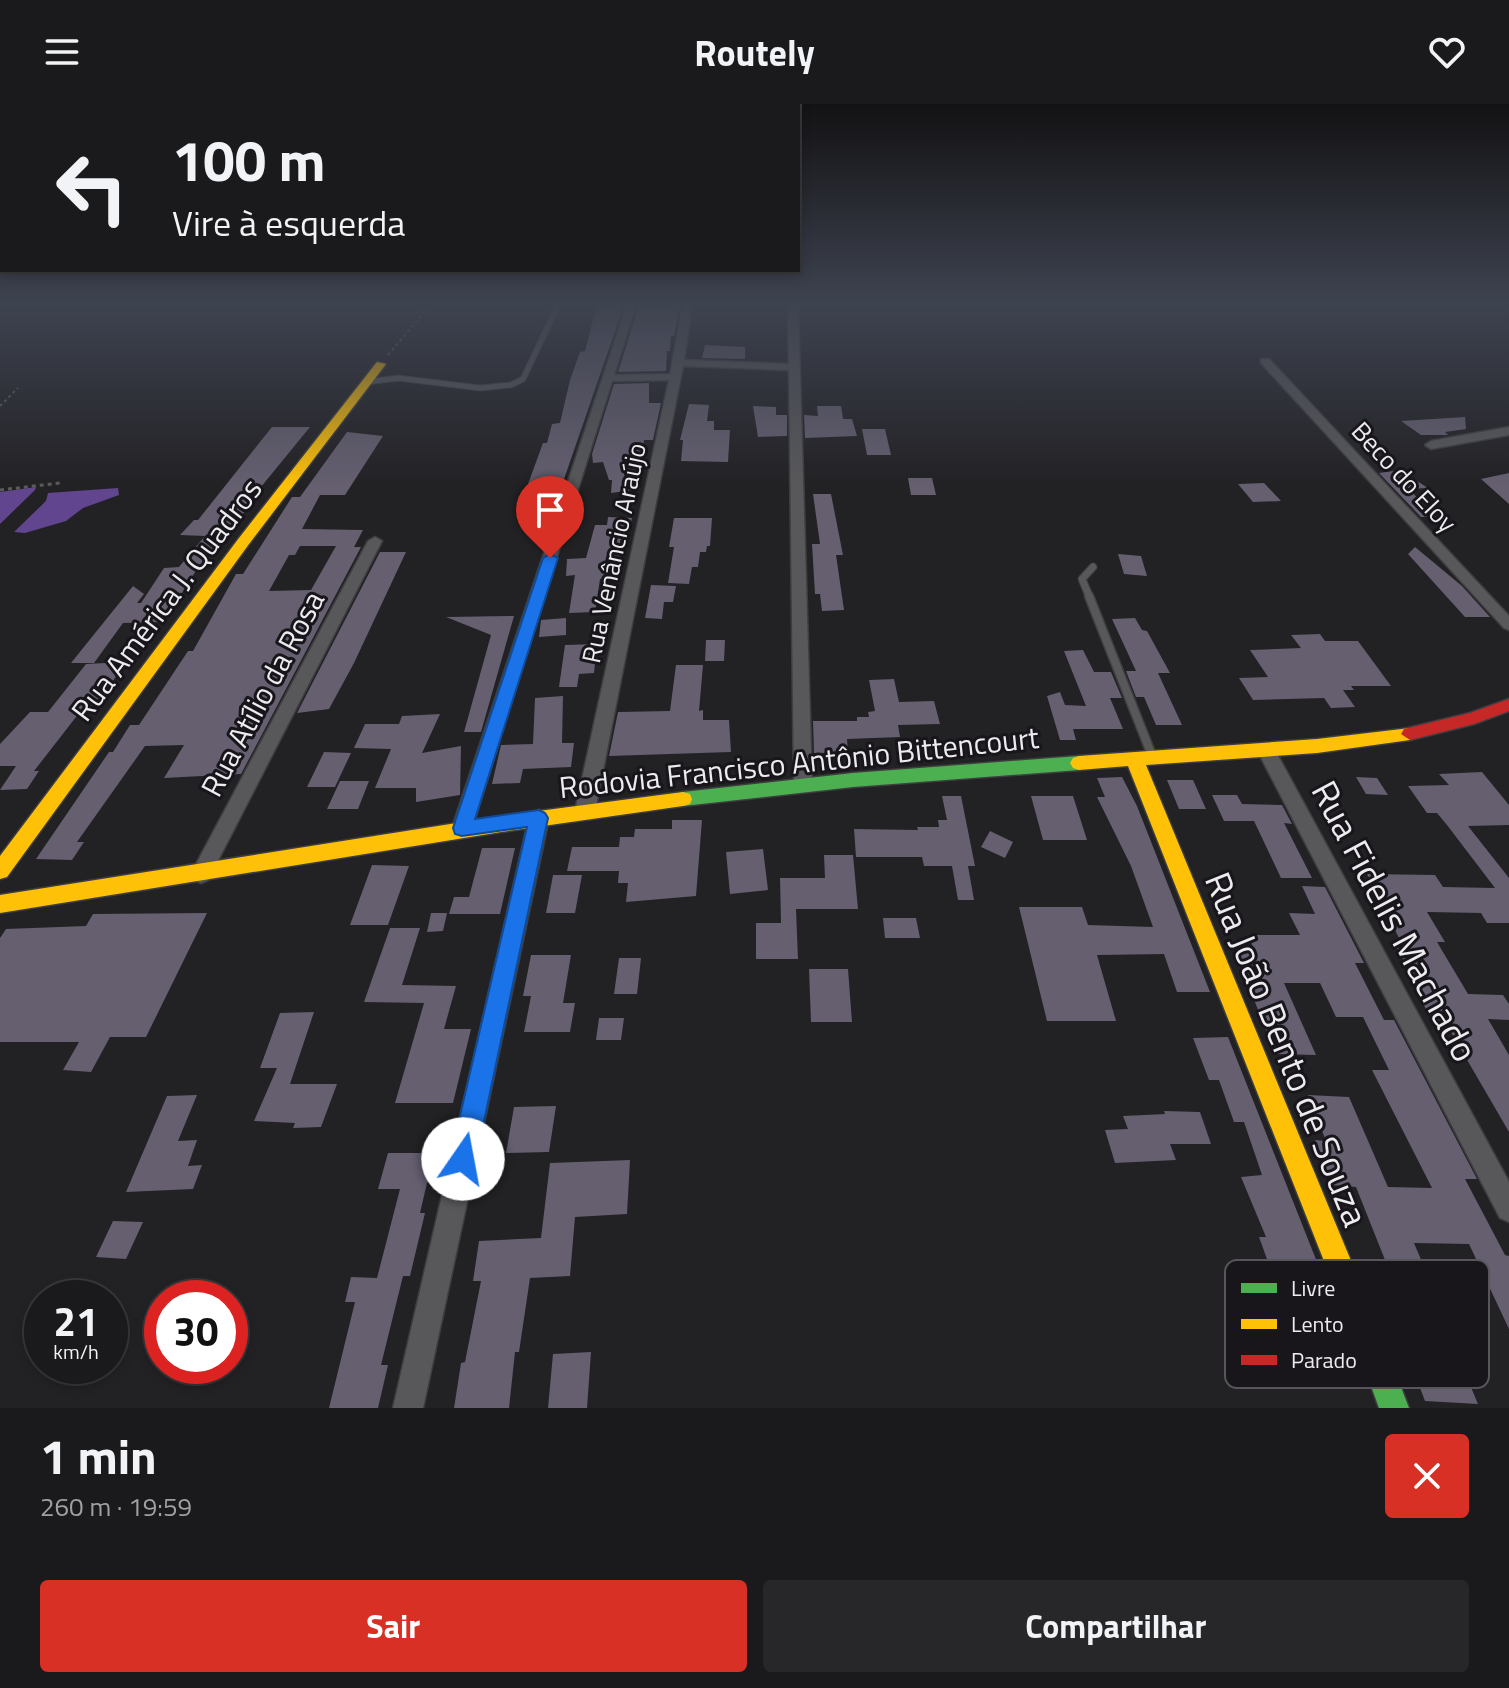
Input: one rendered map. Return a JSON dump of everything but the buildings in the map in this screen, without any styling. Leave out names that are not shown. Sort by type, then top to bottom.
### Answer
[{"type":"street","name":"Rua América J. Quadros","points":[[0,871],[244,541],[380,366]]},
{"type":"street","points":[[462,828],[613,366]]},
{"type":"street","name":"Rua Venâncio Araújo","points":[[585,811],[678,366]]},
{"type":"street","name":"Beco do Eloy","points":[[1269,366],[1509,625]]},
{"type":"street","points":[[609,378],[677,370],[794,367],[803,785]]},
{"type":"street","points":[[1431,445],[1509,431]]},
{"type":"street","name":"Rua Atílio da Rosa","points":[[201,874],[375,541]]},
{"type":"street","name":"Rodovia Francisco Antônio Bittencourt","points":[[0,904],[201,874],[462,828],[585,811],[803,785],[1266,750],[1392,736],[1463,721],[1509,705]]},
{"type":"street","name":"Rua Fidelis Machado","points":[[1266,750],[1509,1209]]},
{"type":"street","name":"Rua João Bento de Souza","points":[[1144,759],[1339,1260]]},
{"type":"street","points":[[408,1408],[539,818]]},
{"type":"street","name":"Rua João Bento de Souza","points":[[1387,1388],[1394,1408]]},
{"type":"lane","points":[[367,382],[396,378],[447,385],[497,387],[516,385],[529,366]]},
{"type":"lane","points":[[1093,567],[1082,579],[1144,759]]},
{"type":"path","points":[[0,406],[18,388]]},
{"type":"path","points":[[0,490],[60,483]]},
{"type":"shaded area","points":[[36,487],[35,490],[0,524],[0,492]]},
{"type":"shaded area","points":[[118,488],[119,495],[83,508],[66,521],[25,533],[14,532],[46,501],[48,493]]},
{"type":"traffic: fast","points":[[683,799],[853,780],[1079,763]]},
{"type":"traffic: fast","points":[[1387,1388],[1394,1408]]},
{"type":"traffic: slow","points":[[0,871],[244,541],[380,366]]},
{"type":"traffic: slow","points":[[1079,763],[1317,746],[1410,734]]},
{"type":"traffic: slow","points":[[1135,760],[1337,1260]]},
{"type":"traffic: slow","points":[[0,904],[501,824],[683,799]]},
{"type":"traffic: jam","points":[[1410,734],[1474,718],[1509,705]]},
{"type":"route","points":[[463,1159],[539,818],[462,828],[550,558]]}]
